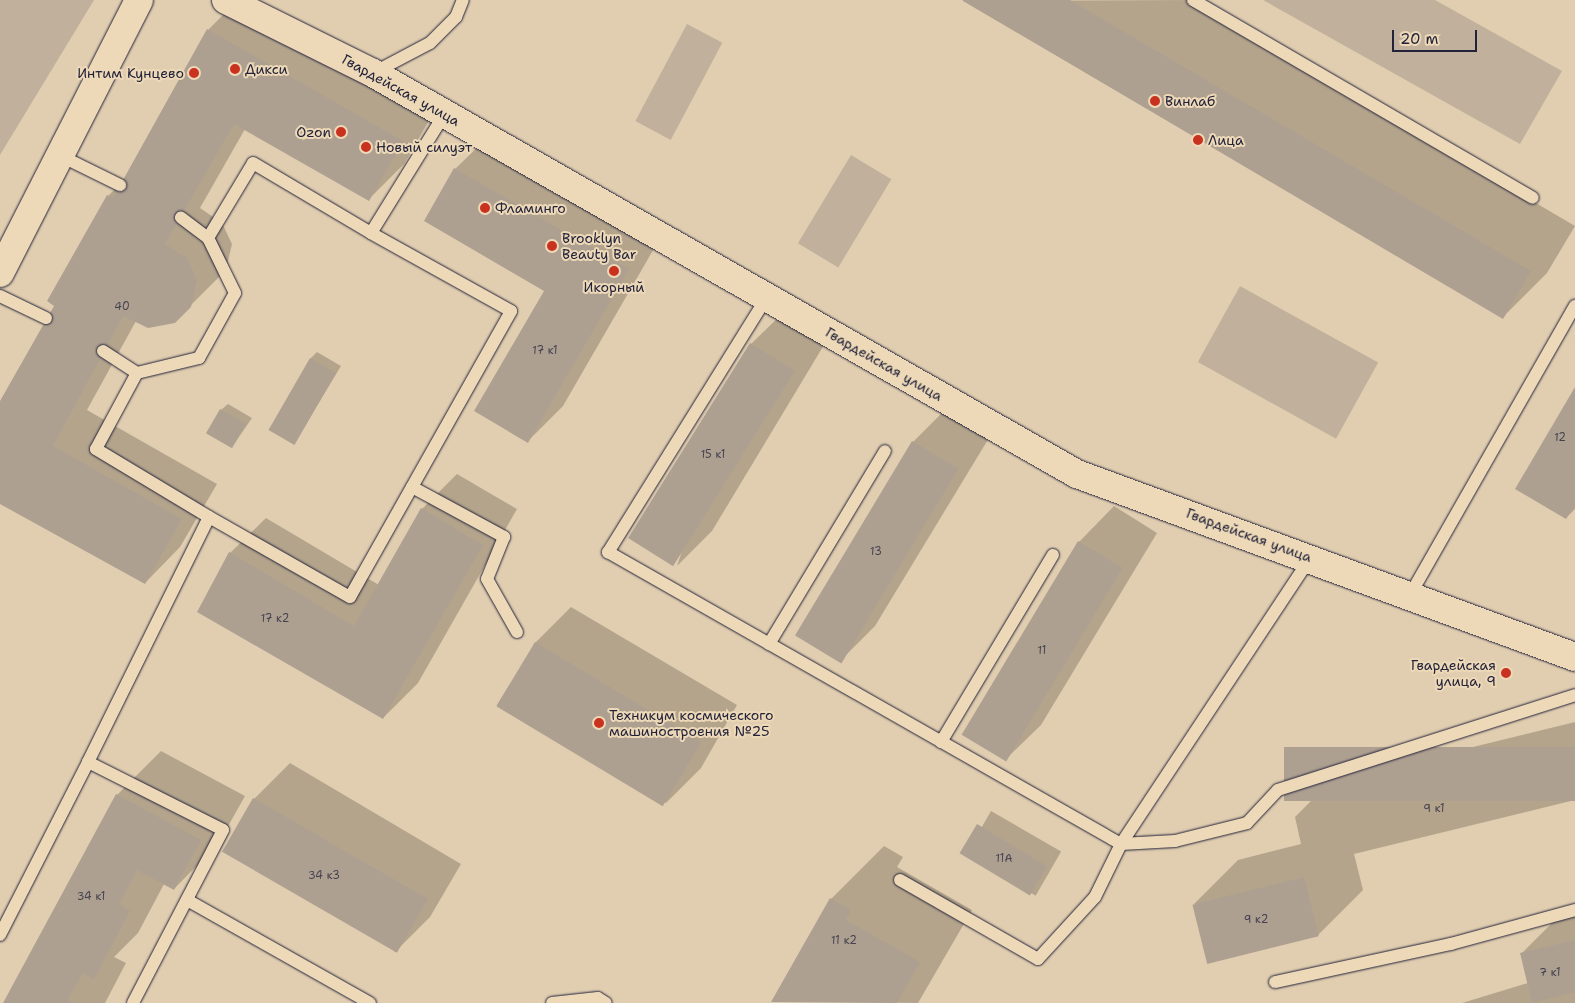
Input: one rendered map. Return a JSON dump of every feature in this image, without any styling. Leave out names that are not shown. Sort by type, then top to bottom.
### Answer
[{"type":"street","points":[[0,273],[61,156],[138,0]]},
{"type":"street","name":"Гвардейская улица","points":[[226,0],[374,73],[1077,474],[1311,557],[1575,657]]},
{"type":"lane","points":[[374,73],[430,43],[456,16],[463,0]]},
{"type":"lane","points":[[1193,0],[1534,198]]},
{"type":"lane","points":[[371,233],[444,114]]},
{"type":"lane","points":[[61,156],[120,184]]},
{"type":"lane","points":[[138,372],[96,448],[209,517],[350,597],[511,311],[371,233],[253,163],[208,238]]},
{"type":"lane","points":[[103,351],[138,372],[199,358],[235,293],[208,238],[181,218]]},
{"type":"lane","points":[[0,296],[46,318]]},
{"type":"lane","points":[[767,297],[608,552],[1120,844],[1175,841],[1247,823],[1278,790],[1575,695]]},
{"type":"lane","points":[[1410,594],[1575,306]]},
{"type":"lane","points":[[769,644],[885,451]]},
{"type":"lane","points":[[412,486],[504,536],[487,579],[517,632]]},
{"type":"lane","points":[[0,936],[209,517]]},
{"type":"lane","points":[[941,742],[1053,555]]},
{"type":"lane","points":[[900,880],[1038,959],[1095,897],[1120,844],[1311,557]]},
{"type":"lane","points":[[88,762],[223,830],[134,1003]]},
{"type":"lane","points":[[187,900],[370,1003]]},
{"type":"lane","points":[[1275,982],[1451,944],[1575,910]]},
{"type":"lane","points":[[552,1003],[598,998],[606,1003]]},
{"type":"shaded area","points":[[0,0],[94,0],[0,155]]},
{"type":"shaded area","points":[[1263,0],[1435,0],[1562,71],[1520,144]]},
{"type":"shaded area","points":[[687,24],[722,43],[671,140],[635,121]]},
{"type":"shaded area","points":[[851,155],[891,179],[838,267],[798,243]]},
{"type":"shaded area","points":[[1240,286],[1378,363],[1336,439],[1198,362]]},
{"type":"building","points":[[962,0],[1070,0],[1531,271],[1503,319]]},
{"type":"building","points":[[207,29],[403,141],[369,201],[234,124],[165,244],[187,258],[197,280],[191,307],[175,323],[148,328],[123,316],[53,446],[182,519],[145,584],[0,504],[0,401],[54,306],[47,301],[107,195],[113,198]]},
{"type":"building","points":[[454,168],[629,269],[528,443],[474,411],[544,291],[424,221]]},
{"type":"building","points":[[750,343],[795,371],[673,566],[628,538]]},
{"type":"building","points":[[310,358],[336,373],[294,445],[268,430]]},
{"type":"building","points":[[1575,387],[1575,505],[1566,519],[1515,489]]},
{"type":"building","points":[[220,409],[246,424],[232,448],[206,433]]},
{"type":"building","points":[[912,441],[958,469],[841,663],[795,636]]},
{"type":"building","points":[[421,508],[483,545],[383,719],[197,612],[229,552],[354,626]]},
{"type":"building","points":[[1078,541],[1123,568],[1006,762],[962,735]]},
{"type":"building","name":"Техникум космического машиностроения №25","points":[[535,642],[701,742],[663,806],[496,706]]},
{"type":"building","points":[[1284,747],[1575,747],[1575,801],[1284,801]]},
{"type":"building","points":[[116,794],[201,840],[174,890],[137,870],[119,904],[130,911],[94,979],[83,973],[67,1000],[74,1003],[3,1003]]},
{"type":"building","points":[[253,798],[428,899],[397,953],[222,852]]},
{"type":"building","points":[[977,824],[1047,866],[1030,895],[959,853]]},
{"type":"building","points":[[1304,877],[1319,936],[1207,964],[1192,905]]},
{"type":"building","points":[[830,898],[851,910],[846,920],[920,962],[897,1003],[771,1002]]},
{"type":"building","points":[[1575,940],[1575,992],[1532,1003],[1520,953]]},
{"type":"place","name":"Дикси","points":[[235,69]]},
{"type":"place","name":"Интим Кунцево","points":[[194,73]]},
{"type":"place","name":"Винлаб","points":[[1155,101]]},
{"type":"place","name":"Ozon","points":[[341,132]]},
{"type":"place","name":"Лица","points":[[1198,140]]},
{"type":"place","name":"Новый силуэт","points":[[366,147]]},
{"type":"place","name":"Фламинго","points":[[485,208]]},
{"type":"place","name":"Brooklyn Beauty Bar","points":[[552,246]]},
{"type":"place","name":"Икорный","points":[[614,271]]},
{"type":"place","name":"Гвардейская улица, 9","points":[[1506,673]]},
{"type":"place","name":"Техникум космического машиностроения №25","points":[[599,723]]}]
